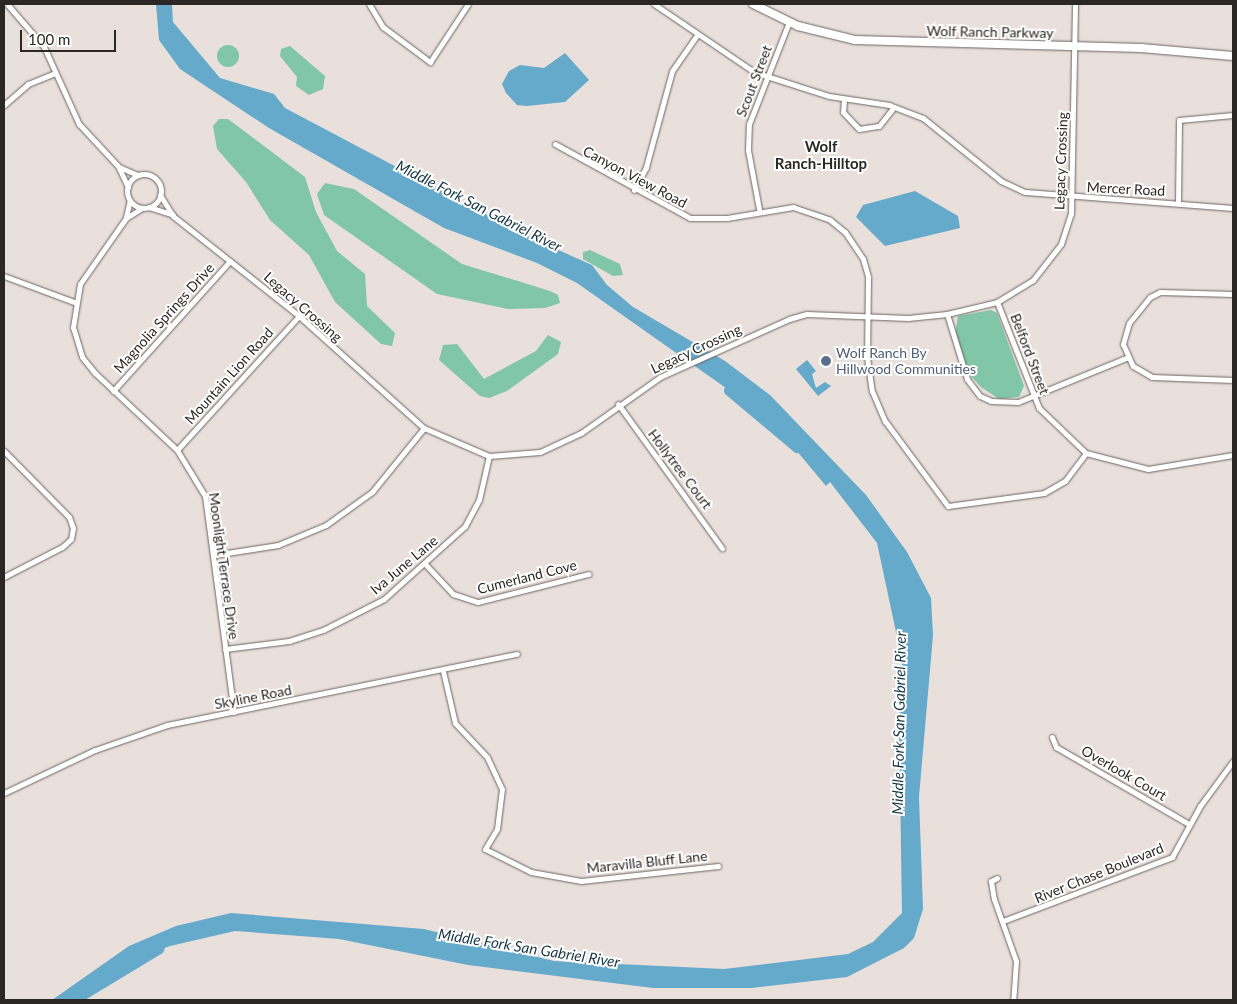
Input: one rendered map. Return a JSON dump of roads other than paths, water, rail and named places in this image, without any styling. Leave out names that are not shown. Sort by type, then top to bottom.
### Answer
[{"type":"street","points":[[7,4],[44,47],[79,124],[119,167],[128,187],[130,200],[142,208]]},
{"type":"street","points":[[369,4],[383,27],[430,62],[468,4]]},
{"type":"street","name":"Mercer Road","points":[[654,4],[740,65],[767,77],[844,99],[894,107],[941,129],[1002,181],[1040,196],[1178,203],[1233,208]]},
{"type":"street","name":"Wolf Ranch Parkway","points":[[753,4],[789,22],[855,40],[1075,46],[1233,56]]},
{"type":"street","name":"Legacy Crossing","points":[[142,208],[149,207],[173,216],[299,316],[424,428],[464,450],[490,456],[540,452],[563,443],[618,404],[672,370],[807,314],[908,318],[947,314],[997,302],[1018,292],[1049,264],[1068,226],[1073,198],[1075,4]]},
{"type":"street","name":"Scout Street","points":[[759,209],[748,137],[767,77],[789,22]]},
{"type":"street","points":[[634,190],[646,168],[672,71],[697,35]]},
{"type":"street","points":[[4,105],[28,84],[55,73]]},
{"type":"street","points":[[844,99],[843,112],[859,129],[879,126],[894,107]]},
{"type":"street","points":[[1178,203],[1179,120],[1233,115]]},
{"type":"street","name":"Canyon View Road","points":[[555,144],[634,190],[690,218],[726,218],[759,209],[804,208],[845,232],[863,259],[868,277],[869,315],[866,357],[872,392],[885,421],[948,506],[1044,493],[1065,481],[1086,453]]},
{"type":"street","points":[[119,167],[138,175],[128,187]]},
{"type":"street","name":"Legacy Crossing","points":[[138,175],[157,180],[160,196],[173,216]]},
{"type":"street","points":[[149,207],[160,196]]},
{"type":"street","name":"Moonlight Terrace Drive","points":[[130,200],[126,218],[80,284],[74,302],[73,327],[82,357],[114,391],[177,450],[205,496],[214,555],[224,649],[234,712]]},
{"type":"street","name":"Moonlight Terrace Drive","points":[[126,218],[142,208]]},
{"type":"street","name":"Magnolia Springs Drive","points":[[114,391],[230,261]]},
{"type":"street","points":[[4,276],[74,302]]},
{"type":"street","points":[[1233,294],[1166,291],[1150,297],[1125,334],[1126,358],[1138,371],[1152,377],[1233,380]]},
{"type":"street","name":"Belford Street","points":[[997,302],[1033,397],[1055,427],[1086,453],[1148,469],[1233,455]]},
{"type":"street","points":[[947,314],[967,379],[980,396],[1005,404],[1033,397],[1126,358]]},
{"type":"street","name":"Mountain Lion Road","points":[[177,450],[299,316]]},
{"type":"street","name":"Hollytree Court","points":[[618,404],[722,548]]},
{"type":"street","points":[[214,555],[278,545],[333,521],[372,492],[424,428]]},
{"type":"street","points":[[4,452],[68,517],[73,534],[62,547],[4,577]]},
{"type":"street","name":"Iva June Lane","points":[[224,649],[289,641],[347,621],[384,599],[426,565],[472,515],[490,456]]},
{"type":"street","name":"Cumerland Cove","points":[[426,565],[453,594],[478,602],[589,574]]},
{"type":"street","name":"Skyline Road","points":[[4,793],[95,750],[167,725],[443,671],[517,654]]},
{"type":"street","name":"Maravilla Bluff Lane","points":[[443,671],[455,723],[487,757],[502,790],[499,824],[485,849],[532,872],[581,881],[718,866]]},
{"type":"street","name":"Overlook Court","points":[[1052,737],[1056,746],[1189,824]]},
{"type":"street","name":"River Chase Boulevard","points":[[1003,921],[1159,863],[1176,852],[1189,824],[1233,761]]},
{"type":"street","points":[[997,878],[990,881],[1016,961],[1013,1000]]},
{"type":"water","points":[[156,4],[172,4],[173,22],[220,78],[274,94],[285,108],[527,236],[592,265],[607,285],[633,307],[725,361],[770,395],[866,495],[907,552],[931,598],[933,635],[919,797],[923,909],[914,938],[904,948],[847,977],[752,988],[653,988],[468,965],[339,939],[235,931],[170,946],[131,961],[80,1000],[52,1000],[129,946],[176,926],[231,913],[424,929],[554,961],[724,969],[848,954],[873,942],[902,913],[899,718],[903,671],[899,646],[877,543],[830,482],[826,486],[781,432],[750,405],[577,283],[537,263],[444,228],[269,128],[180,69],[159,40]]},
{"type":"water","points":[[565,53],[589,80],[565,102],[527,106],[517,105],[506,93],[502,84],[509,71],[520,65],[544,68]]},
{"type":"water","points":[[915,191],[958,216],[960,228],[885,246],[856,217],[863,205]]},
{"type":"water","points":[[807,360],[816,371],[812,374],[816,388],[825,382],[831,386],[818,396],[796,369]]},
{"type":"waterway","name":"Middle Fork San Gabriel River","points":[[729,390],[797,447]]},
{"type":"waterway","name":"Middle Fork San Gabriel River","points":[[73,1000],[159,948]]},
{"type":"place","name":"Wolf Ranch By Hillwood Communities","points":[[826,361]]},
{"type":"district","name":"Wolf Ranch-Hilltop","points":[[821,154]]}]
